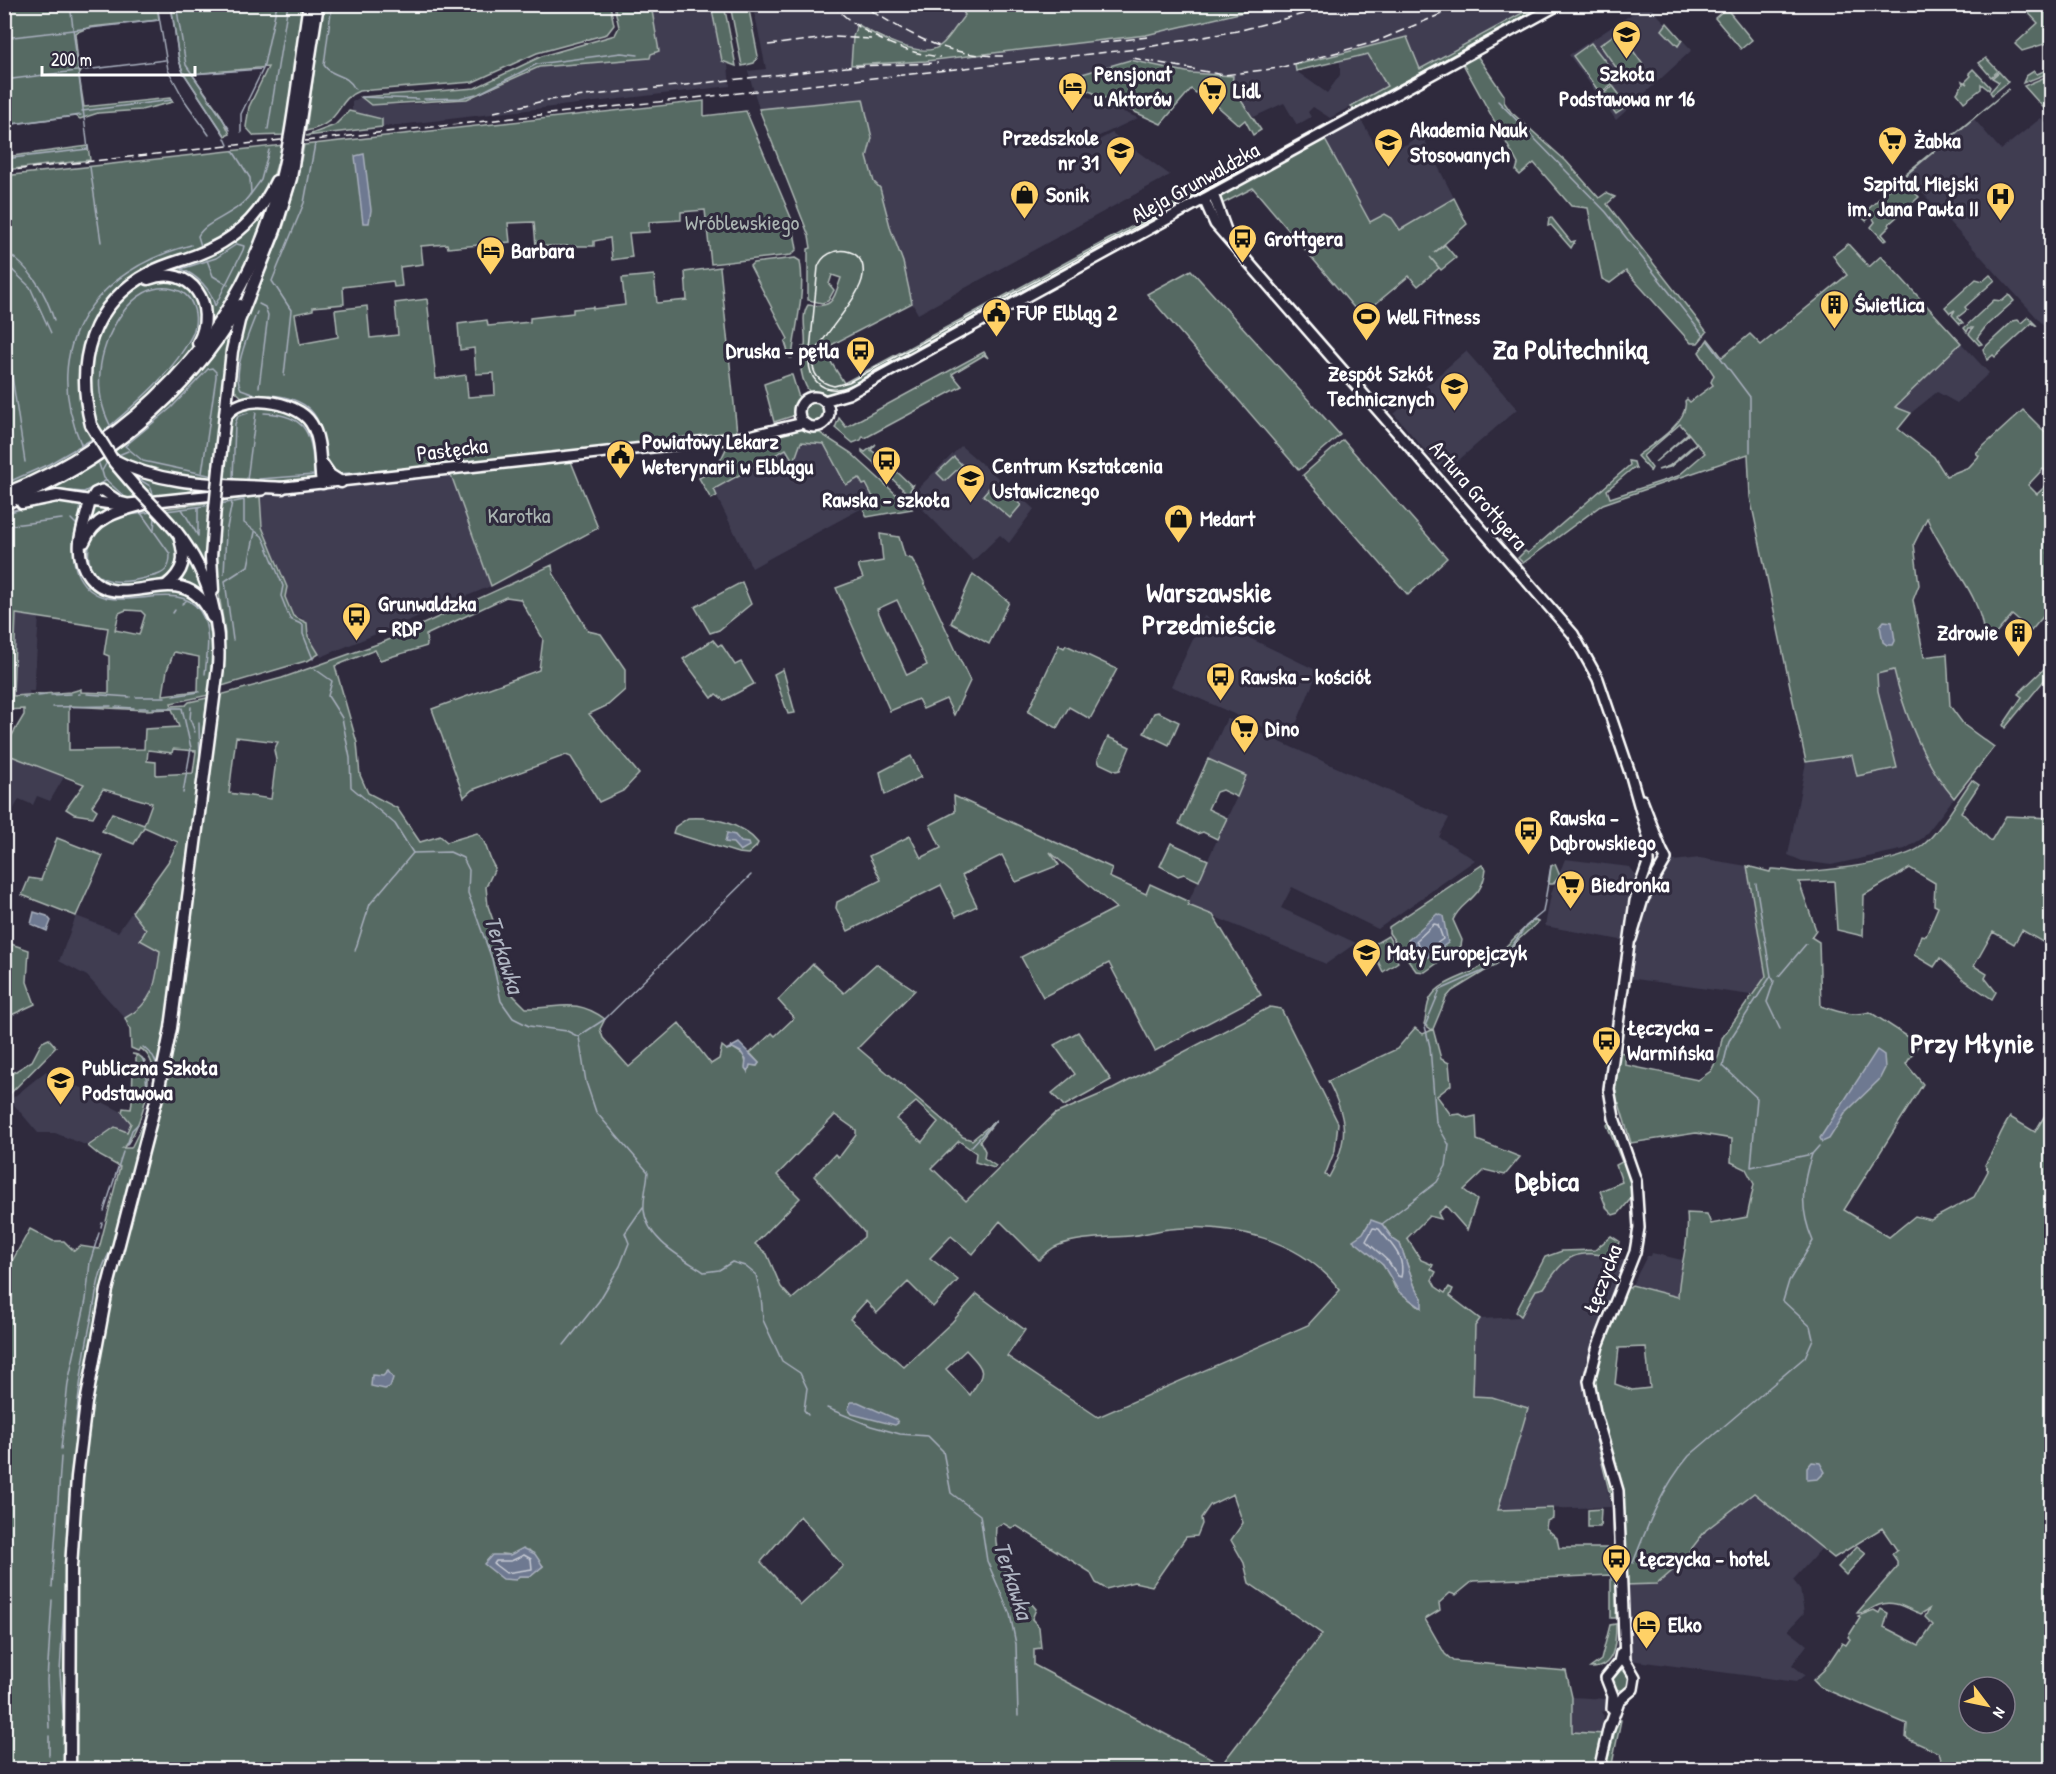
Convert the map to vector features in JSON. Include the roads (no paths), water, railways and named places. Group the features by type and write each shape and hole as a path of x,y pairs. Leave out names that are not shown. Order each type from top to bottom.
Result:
{"highway":[{"path":"4,494 59,469 107,439 147,406 178,374 218,323 246,274 271,215 285,162 309,4"},
{"path":"70,1770 71,1567 77,1477 86,1403 107,1290 157,1097 171,1028 217,679 218,630 211,557 227,377 239,321 282,209 294,162 318,4"},
{"path":"215,611 201,570 178,533 101,445 91,424 84,394 87,353 103,315 130,287 153,270 211,250 241,230 261,209 285,162"},
{"path":"4,504 42,488 99,456 160,406 215,344 263,263"},
{"path":"130,287 155,276 169,275 185,281 201,296 206,309 205,326 199,342 178,374"},
{"path":"227,377 232,392 244,402"},
{"path":"223,424 231,408 244,402 282,404 301,412 314,429 322,483"},
{"path":"112,459 132,470 155,477 282,488"},
{"path":"319,459 327,472 341,482"},
{"path":"4,508 51,496 90,501 80,540 85,571 104,588 126,591 167,585 189,590 200,597 218,630"},
{"path":"81,550 90,530 100,520 148,503"},
{"path":"167,585 178,575 183,565 183,551 178,533"}],"main road":[{"name":"Aleja Grunwaldzka","path":"827,406 1560,4"},
{"name":"Artura Grottgera","path":"1209,196 1230,238 1573,634 1596,673 1631,776 1635,797 1649,837 1650,851"},
{"path":"808,398 817,398 827,406 826,421 819,427 810,427 801,418 801,404 808,398"},
{"name":"Pasłęcka","path":"90,501 95,493 102,490 120,502 148,503 745,437 801,418"},
{"name":"Artura Grottgera","path":"1631,776 1663,850"},
{"path":"1663,850 1666,859 1663,865 1656,866 1648,863 1650,851 1663,850"},
{"name":"Łęczycka","path":"1599,1770 1609,1729 1619,1701 1623,1695 1633,1689 1636,1682 1634,1674 1625,1664 1617,1491 1594,1412 1589,1381 1598,1346 1635,1252 1639,1228 1639,1200 1634,1174 1614,1118 1610,1096 1619,1011 1636,896 1648,863"},
{"name":"Łęczycka","path":"1631,939 1643,899 1663,865"},
{"name":"Łęczycka","path":"1609,1729 1613,1696 1606,1678 1619,1662 1624,1633"}],"water":[{"path":"364,154 371,210 369,223 363,223 355,156"},
{"path":"1884,621 1892,622 1895,641 1893,645 1883,642 1880,626"},
{"path":"727,833 735,835 749,846 740,851 733,843 725,842"},
{"path":"34,912 47,916 51,921 47,931 31,924"},
{"path":"1437,914 1443,916 1448,943 1422,961 1408,940"},
{"path":"739,1043 759,1063 757,1066 750,1065 748,1072 745,1068 746,1060 741,1052 733,1048 726,1050"},
{"path":"1877,1050 1884,1055 1885,1068 1879,1080 1846,1112 1829,1139 1822,1142 1820,1138"},
{"path":"1371,1220 1382,1224 1393,1239 1400,1244 1415,1287 1422,1298 1422,1308 1399,1292 1383,1265 1353,1240 1363,1233"},
{"path":"388,1371 393,1378 390,1387 385,1389 371,1386 372,1375 383,1376"},
{"path":"851,1402 858,1402 896,1419 898,1423 895,1425 852,1414 848,1409"},
{"path":"1812,1462 1820,1463 1825,1472 1818,1479 1807,1480 1807,1468"},
{"path":"523,1548 535,1554 543,1566 531,1576 519,1576 516,1580 503,1579 484,1564 492,1555 510,1555"}],"waterway":[{"path":"4,159 88,149 70,4"},
{"path":"157,4 168,70 185,101 209,135"},
{"name":"Terkawka","path":"171,4 179,60 183,72 224,134"},
{"path":"176,4 186,65 230,130"},
{"path":"241,132 241,114 263,69 277,4"},
{"path":"268,129 288,4"},
{"path":"332,4 324,65 331,72 347,80 355,89"},
{"path":"4,38 159,20"},
{"path":"480,93 537,64 621,53 638,55"},
{"path":"4,80 165,60"},
{"path":"192,74 262,69"},
{"path":"424,99 460,98 476,94"},
{"path":"361,97 418,99"},
{"path":"82,111 172,100"},
{"path":"1498,101 1606,212 1703,335"},
{"path":"4,125 81,115"},
{"name":"Terkawka","path":"225,138 228,145"},
{"path":"284,376 291,310 272,281 304,203 315,144"},
{"path":"250,195 261,180 269,150"},
{"name":"Terkawka","path":"201,246 198,236 202,230 238,207 251,193 250,178 233,151"},
{"path":"90,167 101,242"},
{"path":"237,244 244,246 243,250 215,306 202,283 181,269 216,258 237,244"},
{"path":"81,444 70,408 67,375 72,345 84,317 102,293 127,273 157,257 191,245"},
{"path":"4,250 22,264 35,280 54,320"},
{"name":"Terkawka","path":"207,260 213,276 228,285"},
{"path":"4,262 30,287 51,333"},
{"path":"101,434 162,377 191,337 195,322 194,310 188,297 180,291 158,288 144,293 121,314 113,328 102,358 100,379 101,400 110,425"},
{"name":"Terkawka","path":"259,304 265,307 268,315 259,387"},
{"path":"255,394 241,389 238,372 246,340 257,312"},
{"path":"4,323 25,462"},
{"path":"1708,341 1750,397 1750,452"},
{"path":"202,473 216,377 216,372 212,368 208,369 171,408 125,446 143,461 213,476"},
{"path":"270,395 293,400 310,410 320,427 324,451"},
{"name":"Terkawka","path":"247,480 256,412"},
{"path":"233,479 235,424 238,416 248,413"},
{"path":"259,479 314,475 312,449 305,430 291,418 264,413"},
{"path":"4,484 49,464 94,438"},
{"path":"116,456 128,451"},
{"path":"107,462 102,471 104,478 127,499"},
{"path":"99,464 101,470"},
{"path":"337,474 379,471"},
{"path":"134,476 150,486 154,496"},
{"path":"223,478 240,480"},
{"path":"58,490 84,492 107,480"},
{"name":"Terkawka","path":"234,502 244,500 244,523 262,536 283,586 281,596 290,619 303,625 303,634 313,659"},
{"path":"219,504 232,502 226,533 224,574"},
{"path":"76,503 80,506 81,514"},
{"path":"166,511 212,505"},
{"path":"4,514 27,507"},
{"path":"182,509 198,536 198,507"},
{"path":"121,516 152,512"},
{"path":"90,541 90,565 102,578 112,581 133,580 163,572 169,565 170,554 141,513"},
{"path":"154,530 155,517"},
{"path":"105,524 117,518"},
{"path":"4,526 62,519"},
{"path":"71,519 78,526"},
{"path":"233,640 225,581 248,566 255,532"},
{"path":"75,536 73,552 75,567 79,577 91,591 106,598 174,597 188,601 200,611 207,634 205,674"},
{"path":"182,604 186,601"},
{"name":"Terkawka","path":"315,669 332,681 328,696 342,718 350,758 351,787 395,824 413,853 450,852 463,858 469,870 468,893 492,959 501,1001 513,1018 529,1026 567,1031 579,1037 586,1082 596,1112 648,1172 644,1210 646,1221 658,1239 666,1247 704,1272 719,1270 732,1262 745,1266 756,1275 761,1295 763,1320 782,1361 800,1373 807,1388 804,1410 808,1415"},
{"path":"173,696 199,692"},
{"path":"51,695 71,694"},
{"path":"87,694 130,697"},
{"path":"38,696 46,695"},
{"path":"23,697 28,697"},
{"path":"136,697 165,697"},
{"path":"53,707 111,706"},
{"path":"115,707 134,708"},
{"path":"191,707 190,719 195,732"},
{"path":"139,708 148,708"},
{"path":"153,708 182,708 191,748 183,793"},
{"path":"199,723 200,764"},
{"path":"355,951 370,904 413,853"},
{"path":"1382,1224 1437,1182 1446,1166 1449,1145 1436,1122 1430,1047 1425,1026 1440,990 1483,971 1507,953 1526,926 1543,912 1551,866"},
{"path":"579,1036 605,1019 751,875"},
{"path":"1756,884 1771,976 1729,1041 1723,1066 1757,1098 1751,1167 1812,1154 1819,1146"},
{"path":"1779,976 1806,944"},
{"path":"1771,976 1774,981 1767,1002 1780,1029"},
{"path":"162,1046 167,1018"},
{"path":"143,1047 153,1056 158,1067"},
{"path":"142,1058 145,1065 147,1089"},
{"path":"150,1102 153,1089"},
{"path":"971,1147 996,1120"},
{"path":"74,1463 80,1387 97,1287 101,1271 112,1249 145,1121"},
{"path":"127,1145 132,1130 138,1124"},
{"path":"104,1211 123,1152"},
{"path":"1633,1563 1650,1520 1679,1468 1689,1456 1805,1357 1813,1339 1810,1326 1783,1301 1789,1281 1813,1241 1804,1208 1804,1187 1812,1154"},
{"path":"564,1345 599,1301 620,1266 629,1243 625,1233 643,1207"},
{"path":"101,1227 102,1223"},
{"path":"61,1449 68,1383 86,1300 90,1262 99,1233"},
{"path":"1597,1336 1604,1317"},
{"path":"1589,1358 1593,1349"},
{"path":"1586,1386 1593,1422"},
{"name":"Terkawka","path":"827,1408 871,1426 900,1434 928,1436 943,1451 951,1493 980,1515 987,1561 1010,1614 1016,1644 1018,1716"},
{"path":"1602,1451 1612,1491"},
{"path":"52,1587 61,1457"},
{"path":"67,1553 72,1480"},
{"path":"65,1736 60,1672 66,1570"},
{"path":"49,1728 47,1680 52,1600"},
{"path":"1605,1766 1613,1730"},
{"path":"49,1736 49,1755"},
{"path":"64,1770 65,1755"},
{"path":"1594,1770 1598,1756"},
{"path":"48,1770 49,1762"}],"tram line":[{"path":"1478,42 849,382 834,386 820,380 813,368 813,358 824,338 856,294 861,284 863,265 853,253 837,251 829,254 818,267 809,361 813,377 825,388 842,388 853,384 878,369 1338,119 1407,80 1546,4"}],"railway":[{"path":"832,4 855,24 882,40 910,51 940,57"},
{"path":"859,4 927,41 962,52 1003,56"},
{"path":"305,141 1136,49 1237,31 1342,4"},
{"path":"1133,58 1224,75 1279,68 1375,42 1465,4"},
{"path":"768,45 835,37 872,39"},
{"path":"1099,43 1148,37"},
{"path":"494,112 548,100 855,66 938,63"},
{"path":"4,171 282,140"}],"place":[{"name":"Szkoła Podstawowa nr 16","path":"1627,60"},
{"name":"Pensjonat u Aktorów","path":"1073,112"},
{"name":"Lidl","path":"1212,116"},
{"name":"Żabka","path":"1893,166"},
{"name":"Akademia Nauk Stosowanych","path":"1389,168"},
{"name":"Przedszkole nr 31","path":"1120,176"},
{"name":"Sonik","path":"1025,220"},
{"name":"Szpital Miejski im. Jana Pawła II","path":"2000,222"},
{"name":"Grottgera","path":"1243,264"},
{"name":"Barbara","path":"490,276"},
{"name":"Świetlica","path":"1834,330"},
{"name":"FUP Elbląg 2","path":"996,338"},
{"name":"Well Fitness","path":"1366,342"},
{"name":"Druska - pętla","path":"860,376"},
{"name":"Zespół Szkół Technicznych","path":"1455,412"},
{"name":"Powiatowy Lekarz Weterynarii w Elblągu","path":"621,480"},
{"name":"Rawska - szkoła","path":"886,486"},
{"name":"Centrum Kształcenia Ustawicznego","path":"971,504"},
{"name":"Medart","path":"1179,544"},
{"name":"Grunwaldzka - RDP","path":"357,642"},
{"name":"Zdrowie","path":"2019,658"},
{"name":"Rawska - kościół","path":"1220,702"},
{"name":"Dino","path":"1244,754"},
{"name":"Rawska - Dąbrowskiego","path":"1529,856"},
{"name":"Biedronka","path":"1570,910"},
{"name":"Mały Europejczyk","path":"1366,978"},
{"name":"Łęczycka - Warmińska","path":"1606,1066"},
{"name":"Publiczna Szkoła Podstawowa","path":"61,1106"},
{"name":"Łęczycka - hotel","path":"1617,1584"},
{"name":"Elko","path":"1647,1650"}],"district":[{"name":"Za Politechniką","path":"1570,349"},
{"name":"Warszawskie Przedmieście","path":"1209,608"},
{"name":"Przy Młynie","path":"1972,1043"},
{"name":"Dębica","path":"1547,1181"}],"park label":[{"name":"Wróblewskiego","path":"742,222"},
{"name":"Karotka","path":"519,515"}]}
